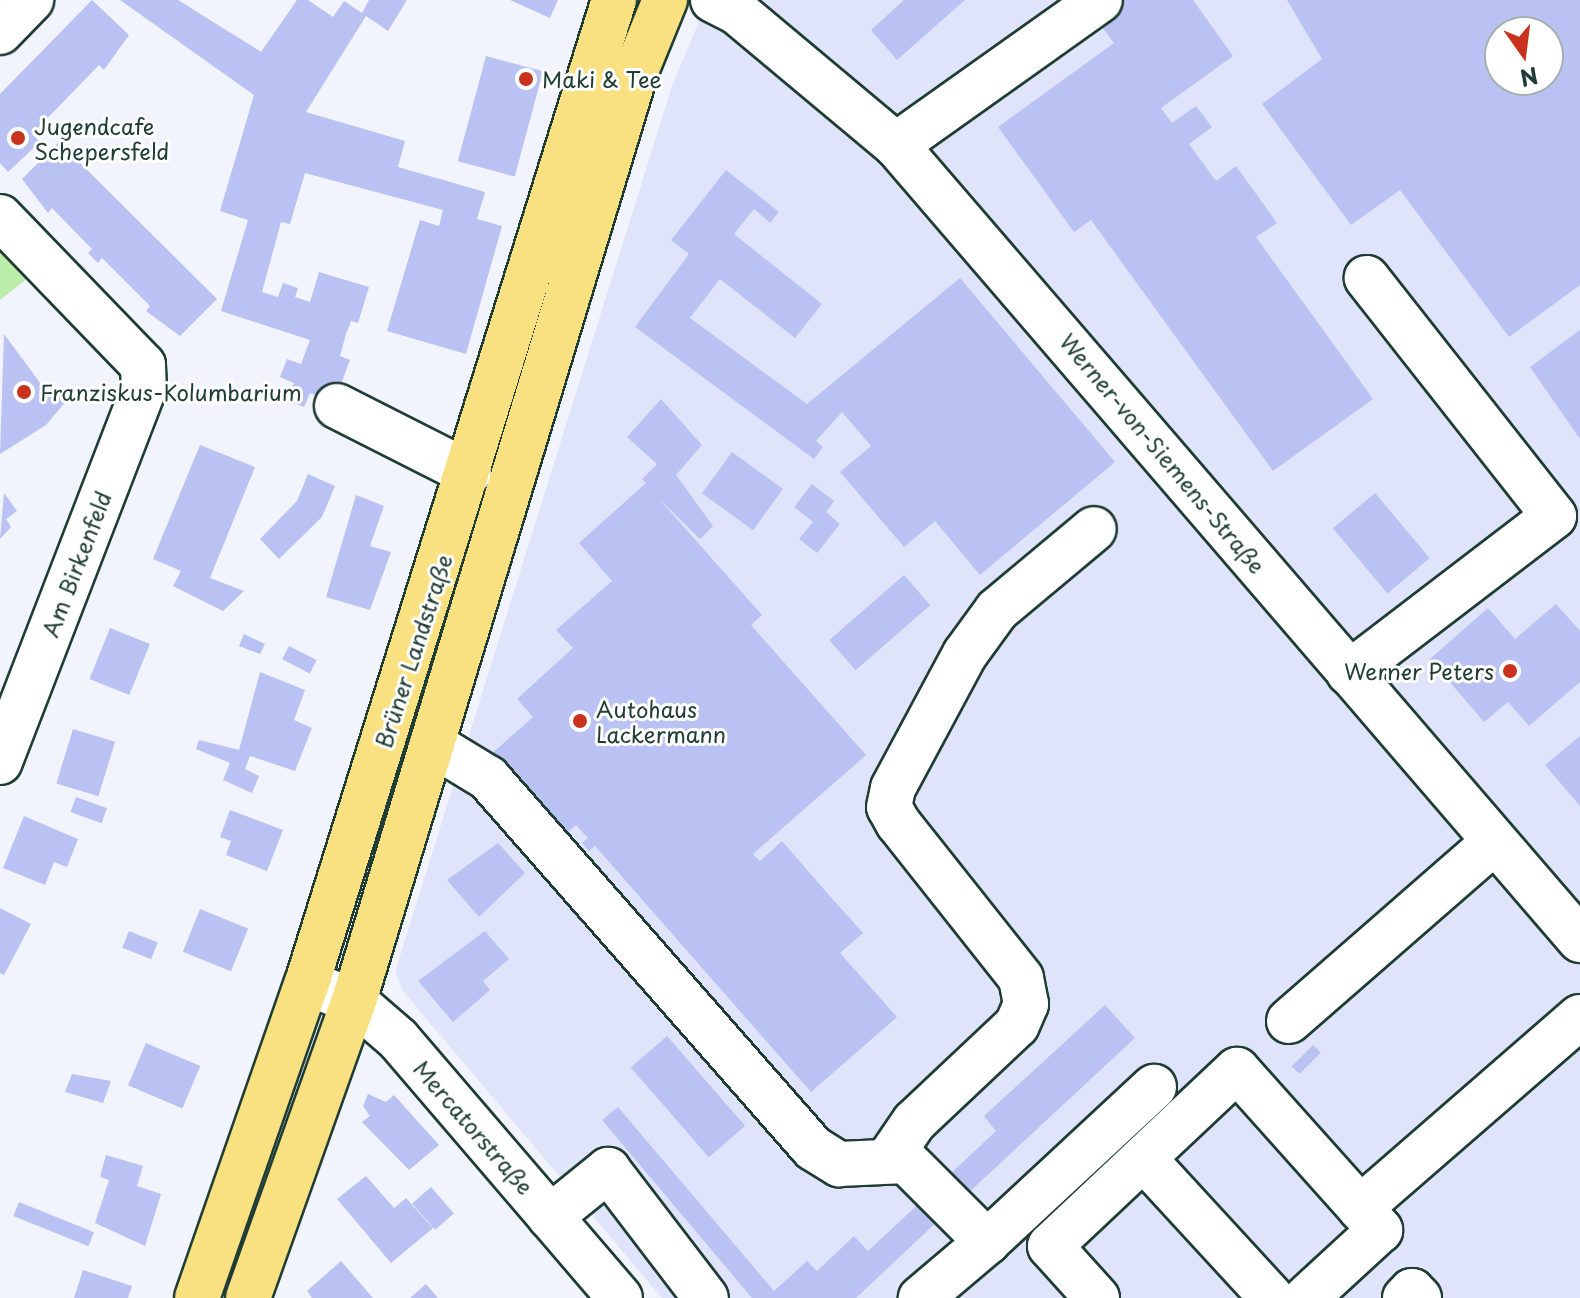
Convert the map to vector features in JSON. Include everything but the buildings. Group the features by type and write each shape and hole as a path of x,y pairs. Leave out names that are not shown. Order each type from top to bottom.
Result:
{"main road":[{"name":"Brüner Landstraße","path":"197,1298 307,983 469,473 614,0"},
{"name":"Brüner Landstraße","path":"248,1298 354,1001 636,71 665,0"}],"street":[{"path":"0,32 31,0"},
{"name":"Werner-von-Siemens-Straße","path":"713,0 737,12 896,145 1493,843 1580,940"},
{"path":"896,145 1100,0"},
{"name":"Am Birkenfeld","path":"0,217 143,365 144,388 0,762"},
{"path":"1349,673 1567,522 1367,278"},
{"path":"337,406 469,473"},
{"path":"888,1160 914,1122 1017,1025 1026,1004 1021,978 898,823 889,807 893,788 965,654 997,610 1094,529"},
{"path":"432,744 488,778 813,1148 839,1164 906,1161 926,1176 987,1242"},
{"path":"1289,1021 1493,843"},
{"name":"Mercatorstraße","path":"307,983 354,1001 398,1039 620,1298"},
{"path":"1360,1208 1580,1017"},
{"path":"1097,1298 1050,1246 1237,1070 1380,1230 1306,1298"},
{"path":"921,1298 987,1242 1154,1087"},
{"path":"1144,1159 1272,1298"},
{"path":"550,1217 608,1170 706,1298"},
{"path":"1405,1298 1412,1291 1419,1298"}],"shaded area":[{"path":"708,0 1580,0 1580,1298 662,1298 403,991 395,972 672,86"}],"green space":[{"path":"0,249 28,278 0,300"}],"place":[{"name":"Maki & Tee","path":"526,79"},
{"name":"Jugendcafe Schepersfeld","path":"18,138"},
{"name":"Franziskus-Kolumbarium","path":"24,392"},
{"name":"Werner Peters","path":"1510,671"},
{"name":"Autohaus Lackermann","path":"580,721"}]}
